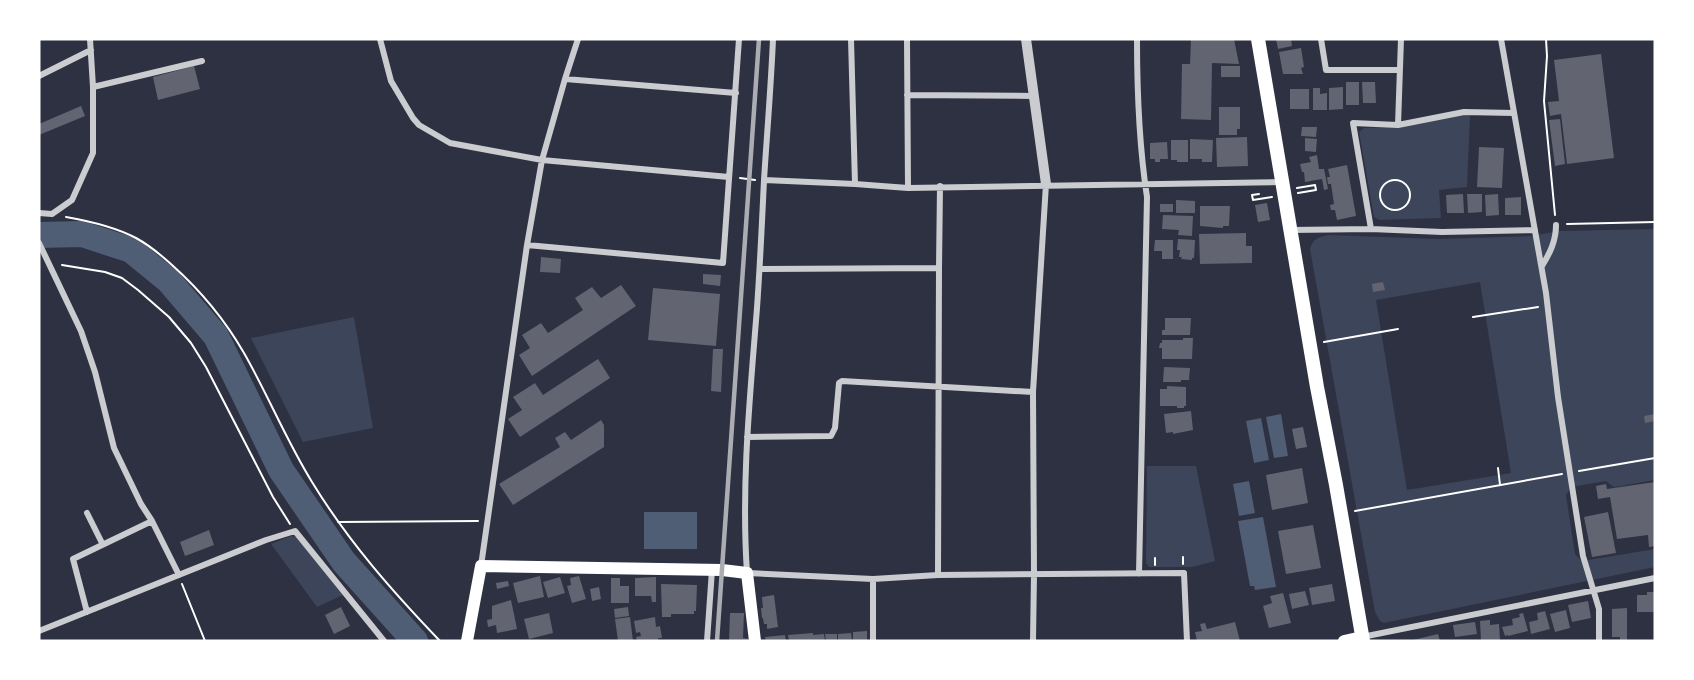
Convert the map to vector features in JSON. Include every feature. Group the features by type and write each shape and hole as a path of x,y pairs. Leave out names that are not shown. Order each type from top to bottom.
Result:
{"highway":[{"path":"1258,39 1362,639"}],"main road":[{"path":"467,641 481,566 712,570 747,573 755,641"},
{"path":"1344,641 1362,639"}],"street":[{"path":"39,213 52,214 72,200 93,153 90,39"},
{"path":"380,39 391,81 413,118 450,143 542,160 729,177"},
{"path":"481,566 527,245 542,160 578,39"},
{"path":"527,245 723,263 739,39"},
{"path":"773,39 760,269 747,437 745,546 747,573 873,579 938,575 1184,573 1187,641"},
{"path":"851,39 855,184"},
{"path":"907,39 908,188"},
{"path":"1026,39 1046,184 1033,392 1033,641"},
{"path":"1137,39 1137,91 1148,197 1139,574"},
{"path":"1321,39 1326,70 1399,70"},
{"path":"1398,124 1401,39"},
{"path":"1501,39 1542,267 1558,397 1583,556 1599,609 1599,641"},
{"path":"39,76 91,50"},
{"path":"93,87 202,61"},
{"path":"565,79 736,93"},
{"path":"907,95 1034,96"},
{"path":"1371,229 1353,123 1398,124 1464,112 1514,113"},
{"path":"764,180 908,188 1282,182"},
{"path":"938,575 940,186"},
{"path":"1542,267 1552,249 1556,225"},
{"path":"1290,230 1371,229 1442,232 1535,230"},
{"path":"39,243 84,341 95,372 114,448 179,575"},
{"path":"760,269 939,268"},
{"path":"747,437 831,436 835,428 839,383 842,381 1033,392"},
{"path":"87,513 102,543"},
{"path":"87,612 73,559 102,543 152,521"},
{"path":"39,631 266,540 295,531 384,641"},
{"path":"707,641 712,570"},
{"path":"1362,639 1655,578"},
{"path":"873,579 873,641"}],"path":[{"path":"1546,39 1544,101 1556,225 1655,222"},
{"path":"729,177 764,180"},
{"path":"1396,179 1405,183 1410,194 1408,202 1394,210 1384,205 1380,191 1386,182 1396,179"},
{"path":"1297,193 1316,190 1315,185 1303,187"},
{"path":"1264,193 1252,195 1252,200 1272,197"},
{"path":"52,214 103,225 135,238 158,252 203,295 243,352 290,443 338,522 373,568 440,641"},
{"path":"50,265 90,268 122,278 169,317 191,343 206,367 273,497 295,531"},
{"path":"1473,317 1548,306"},
{"path":"1323,342 1398,329"},
{"path":"1355,512 1655,458"},
{"path":"1498,468 1500,485"},
{"path":"338,522 487,520"},
{"path":"179,575 205,641"}],"shaded area":[{"path":"1460,115 1470,116 1467,187 1439,190 1441,218 1379,220 1374,217 1359,132 1364,128 1399,127"},
{"path":"1655,229 1655,480 1615,487 1606,481 1571,487 1566,495 1575,554 1582,561 1655,549 1655,567 1384,623 1380,621 1375,612 1311,245 1322,236 1329,235 1439,239 1530,236 1561,231","holes":["1480,282 1511,473 1407,490 1376,300"]},
{"path":"354,317 373,428 303,442 251,338"},
{"path":"1281,414 1288,456 1274,458 1266,417"},
{"path":"1261,418 1269,460 1254,463 1246,421"},
{"path":"1147,466 1196,466 1215,561 1192,567 1149,567 1146,563"},
{"path":"1249,481 1255,513 1239,516 1233,484"},
{"path":"644,512 697,512 697,549 644,549"},
{"path":"1263,517 1276,587 1255,590 1254,586 1250,586 1238,521"},
{"path":"291,536 296,537 343,595 317,607 271,544"}],"building":[{"path":"1191,39 1234,39 1239,64 1212,63 1211,120 1181,119 1182,64 1190,64"},
{"path":"1276,39 1291,39 1292,46 1278,49"},
{"path":"1301,48 1303,74 1283,74 1279,52"},
{"path":"1601,54 1614,158 1567,164 1561,114 1550,116 1548,102 1559,101 1554,60"},
{"path":"194,66 200,89 158,100 153,77"},
{"path":"1221,66 1240,66 1240,77 1221,77"},
{"path":"1346,82 1359,82 1359,105 1346,105"},
{"path":"1362,82 1375,82 1376,103 1363,103"},
{"path":"1343,87 1343,109 1329,110 1329,88"},
{"path":"1313,88 1320,88 1320,94 1327,93 1327,110 1313,110"},
{"path":"1290,89 1309,89 1309,109 1290,109"},
{"path":"81,106 85,116 39,135 39,124"},
{"path":"1219,107 1240,107 1240,129 1237,129 1237,135 1219,135"},
{"path":"1560,119 1565,164 1555,166 1549,120"},
{"path":"1302,127 1317,127 1316,137 1301,136"},
{"path":"1247,137 1248,166 1217,167 1216,138"},
{"path":"1305,138 1317,139 1316,152 1305,151"},
{"path":"1190,139 1213,140 1212,162 1190,159"},
{"path":"1171,140 1188,140 1188,162 1171,160"},
{"path":"1167,142 1168,159 1155,162 1155,159 1150,159 1150,143"},
{"path":"1479,147 1504,148 1502,188 1477,187"},
{"path":"1317,155 1319,169 1324,169 1328,189 1324,190 1322,179 1305,182 1300,164 1311,162 1309,157"},
{"path":"1347,165 1356,216 1337,220 1335,210 1331,210 1330,205 1334,204 1331,184 1328,184 1327,177 1330,177 1328,169"},
{"path":"1463,194 1464,213 1447,213 1446,195"},
{"path":"1467,194 1482,194 1482,212 1468,213"},
{"path":"1498,194 1499,215 1486,216 1485,195"},
{"path":"1521,197 1521,215 1505,215 1505,198"},
{"path":"1176,200 1195,201 1195,213 1176,213"},
{"path":"1267,203 1270,220 1258,222 1255,205"},
{"path":"1160,204 1173,204 1173,212 1160,212"},
{"path":"1200,206 1230,206 1229,226 1223,226 1223,228 1200,226"},
{"path":"1163,215 1193,216 1192,236 1178,235 1179,230 1162,229"},
{"path":"1246,233 1246,246 1252,246 1252,263 1200,264 1199,234"},
{"path":"1178,239 1195,240 1192,260 1179,257"},
{"path":"1155,240 1173,240 1173,259 1162,259 1162,251 1154,251"},
{"path":"541,257 561,259 560,273 540,272"},
{"path":"703,274 721,275 720,286 703,284"},
{"path":"1383,282 1385,290 1373,292 1372,284"},
{"path":"621,285 636,306 532,376 519,355 530,348 522,335 541,323 548,333 583,310 575,298 592,287 601,298"},
{"path":"653,288 720,294 716,346 648,340"},
{"path":"1165,318 1191,318 1190,335 1162,335 1162,330 1165,330"},
{"path":"1183,338 1193,338 1192,359 1162,359 1162,348 1159,348 1162,340 1183,340"},
{"path":"713,349 723,349 721,392 711,391"},
{"path":"598,359 610,378 520,437 508,419 522,410 513,397 535,383 543,395"},
{"path":"1164,367 1190,368 1189,380 1163,382"},
{"path":"1167,386 1186,387 1186,406 1184,408 1160,406 1160,389 1167,389"},
{"path":"1191,411 1193,430 1166,433 1164,414"},
{"path":"1655,414 1655,421 1645,423 1644,416"},
{"path":"601,420 604,425 604,447 513,505 499,484 560,447 555,438 565,432 571,440"},
{"path":"1303,427 1307,447 1296,449 1292,429"},
{"path":"1302,468 1308,503 1272,510 1266,475"},
{"path":"1655,482 1655,546 1649,547 1648,535 1617,539 1610,497 1598,499 1596,486 1606,484 1607,489"},
{"path":"1608,512 1616,553 1592,557 1584,517"},
{"path":"1313,525 1321,568 1286,574 1278,531"},
{"path":"209,530 214,545 185,556 180,542"},
{"path":"540,576 544,597 518,603 513,583"},
{"path":"579,576 586,599 572,603 567,586 571,585 570,578"},
{"path":"560,577 565,593 548,598 543,582"},
{"path":"656,577 656,602 652,602 651,596 635,596 635,578"},
{"path":"611,578 620,578 620,586 629,586 629,603 611,603"},
{"path":"508,581 509,586 497,589 496,583"},
{"path":"661,584 697,585 694,614 671,614 671,617 662,617"},
{"path":"1332,584 1335,601 1312,605 1309,588"},
{"path":"599,587 601,599 592,601 590,589"},
{"path":"1305,591 1309,605 1292,609 1289,594"},
{"path":"1647,592 1655,592 1655,612 1637,612 1637,595 1647,595"},
{"path":"1283,593 1291,623 1269,628 1263,606 1272,603 1270,596"},
{"path":"774,595 778,627 767,629 767,624 764,624 762,618 762,597"},
{"path":"511,600 517,629 497,633 496,625 488,627 487,620 492,619 492,606"},
{"path":"1588,601 1591,618 1572,622 1568,605"},
{"path":"341,607 350,626 334,634 325,615"},
{"path":"628,607 629,616 615,618 614,609"},
{"path":"1627,608 1627,641 1620,641 1620,637 1612,637 1612,609"},
{"path":"1566,610 1570,628 1555,632 1550,614"},
{"path":"1545,611 1550,629 1531,634 1529,622 1538,620 1537,613"},
{"path":"549,613 553,633 529,639 524,619"},
{"path":"730,613 744,613 743,638 749,641 729,641"},
{"path":"1523,613 1528,631 1505,636 1502,627 1513,625 1512,619 1520,617 1519,614"},
{"path":"630,617 633,641 618,641 615,619"},
{"path":"655,617 656,627 660,626 662,638 658,638 659,641 637,641 636,637 641,636 640,632 636,633 634,621"},
{"path":"1490,620 1490,625 1499,624 1500,640 1481,641 1480,621"},
{"path":"1235,622 1240,641 1197,641 1195,632 1202,631 1200,624 1205,623 1207,629"},
{"path":"1475,622 1477,634 1455,637 1453,625"},
{"path":"867,631 867,641 853,641 853,632"},
{"path":"813,633 813,635 824,634 825,641 789,641 788,635"},
{"path":"851,633 852,641 838,641 838,634"},
{"path":"825,634 837,634 837,641 826,641"},
{"path":"1438,634 1440,641 1413,641 1413,640"},
{"path":"785,635 786,641 766,641 765,637"}],"waterway":[{"path":"39,235 82,234 131,250 169,281 216,336 281,470 344,562 415,641"}],"railway":[{"path":"717,641 759,39"}]}
